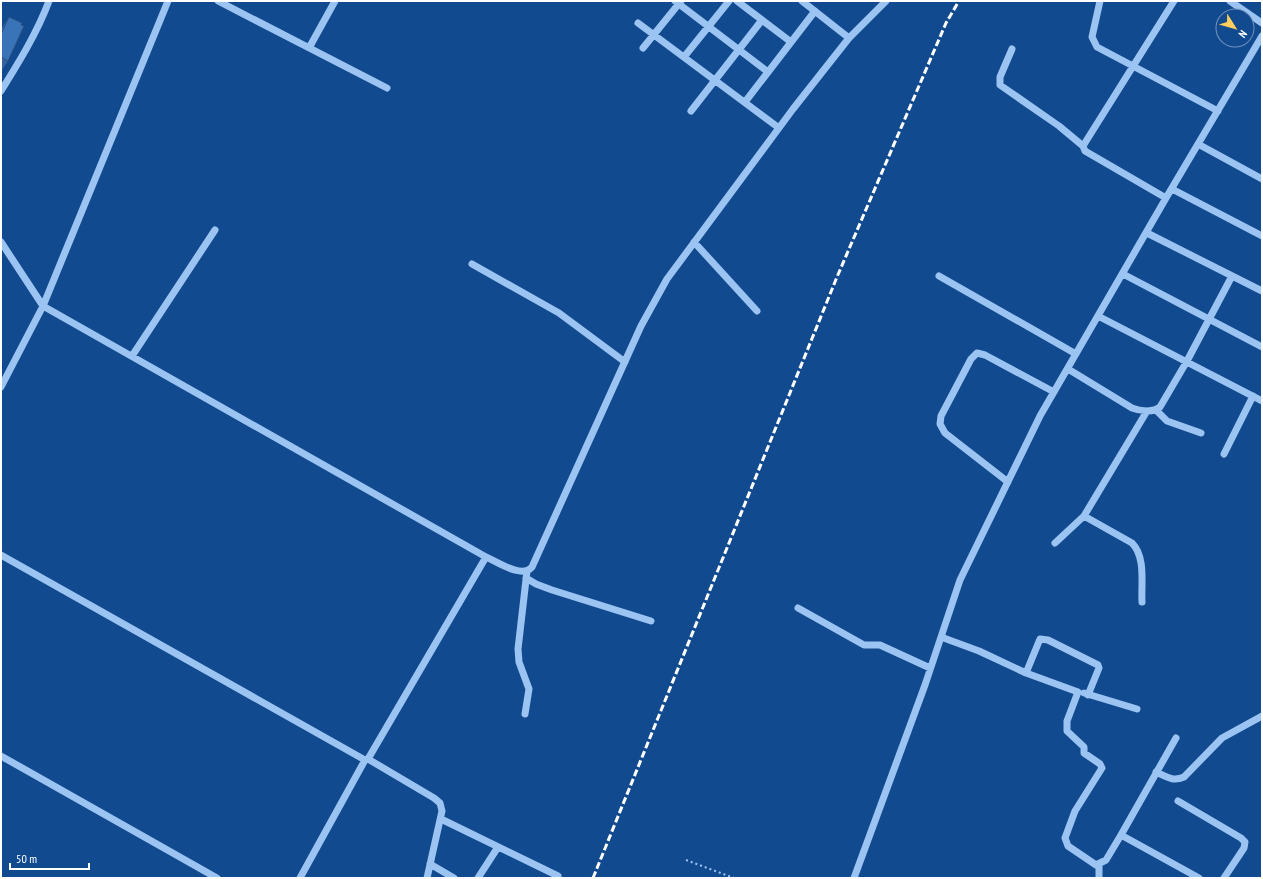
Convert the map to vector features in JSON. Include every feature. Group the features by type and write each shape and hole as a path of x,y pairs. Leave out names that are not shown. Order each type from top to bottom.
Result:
{"street":[{"path":"1,91 26,50 41,20 48,1"},
{"path":"1,387 43,306 168,1"},
{"path":"218,1 387,88"},
{"path":"308,48 335,1"},
{"path":"684,57 729,1"},
{"path":"737,1 791,42"},
{"path":"802,1 849,38"},
{"path":"525,714 529,689 519,662 518,649 526,575 532,567 625,362 657,296 694,242 779,128 849,38 886,1"},
{"path":"1100,1 1092,37 1097,47 1218,110"},
{"path":"1083,146 1174,1"},
{"path":"1230,1 1262,23"},
{"path":"643,48 678,2 708,27 768,72"},
{"path":"745,102 815,11"},
{"path":"691,111 762,20"},
{"path":"638,24 779,128"},
{"path":"854,878 930,668 960,580 1040,416 1262,36"},
{"path":"1012,49 1000,77 1000,85 1059,126 1083,146 1085,151 1166,198"},
{"path":"1198,144 1262,178"},
{"path":"1172,189 1262,236"},
{"path":"132,356 215,230"},
{"path":"1146,233 1262,291"},
{"path":"1,242 43,306 486,557 519,571 536,584 651,621"},
{"path":"694,242 757,311"},
{"path":"472,264 559,313 625,362"},
{"path":"1123,274 1208,320 1262,347"},
{"path":"939,276 1076,354"},
{"path":"1068,369 1132,408 1147,411 1156,410 1160,407 1187,361 1232,276"},
{"path":"1098,316 1262,401"},
{"path":"1008,482 945,433 940,424 942,411 971,359 977,354 986,355 1054,392"},
{"path":"1224,454 1253,396"},
{"path":"1156,410 1167,421 1201,433"},
{"path":"1055,543 1084,516 1147,411"},
{"path":"1084,516 1132,543 1137,548 1141,561 1142,602"},
{"path":"1,555 434,798 440,803 442,811 427,878"},
{"path":"300,878 366,759 486,557"},
{"path":"798,608 864,645 880,645 930,668"},
{"path":"941,637 987,654 1026,673 1078,692 1137,709"},
{"path":"1026,673 1040,639 1048,640 1098,665 1099,668 1088,694"},
{"path":"1078,692 1067,721 1067,731 1084,747 1084,753 1100,764 1102,768 1075,811 1065,838 1068,846 1096,865 1110,855 1176,738"},
{"path":"1156,772 1170,779 1184,777 1222,738 1262,716"},
{"path":"1,756 217,878"},
{"path":"1178,801 1241,838 1245,842 1244,848 1224,878"},
{"path":"441,819 558,876"},
{"path":"1121,835 1199,878"},
{"path":"478,878 498,847"},
{"path":"430,864 454,878"},
{"path":"1099,864 1099,878"}],"path":[{"path":"686,860 734,878"}],"building":[{"path":"9,17 22,23 21,25 24,26 8,61 1,57 1,34"}],"railway":[{"path":"593,878 837,277 946,23 959,1"}]}
